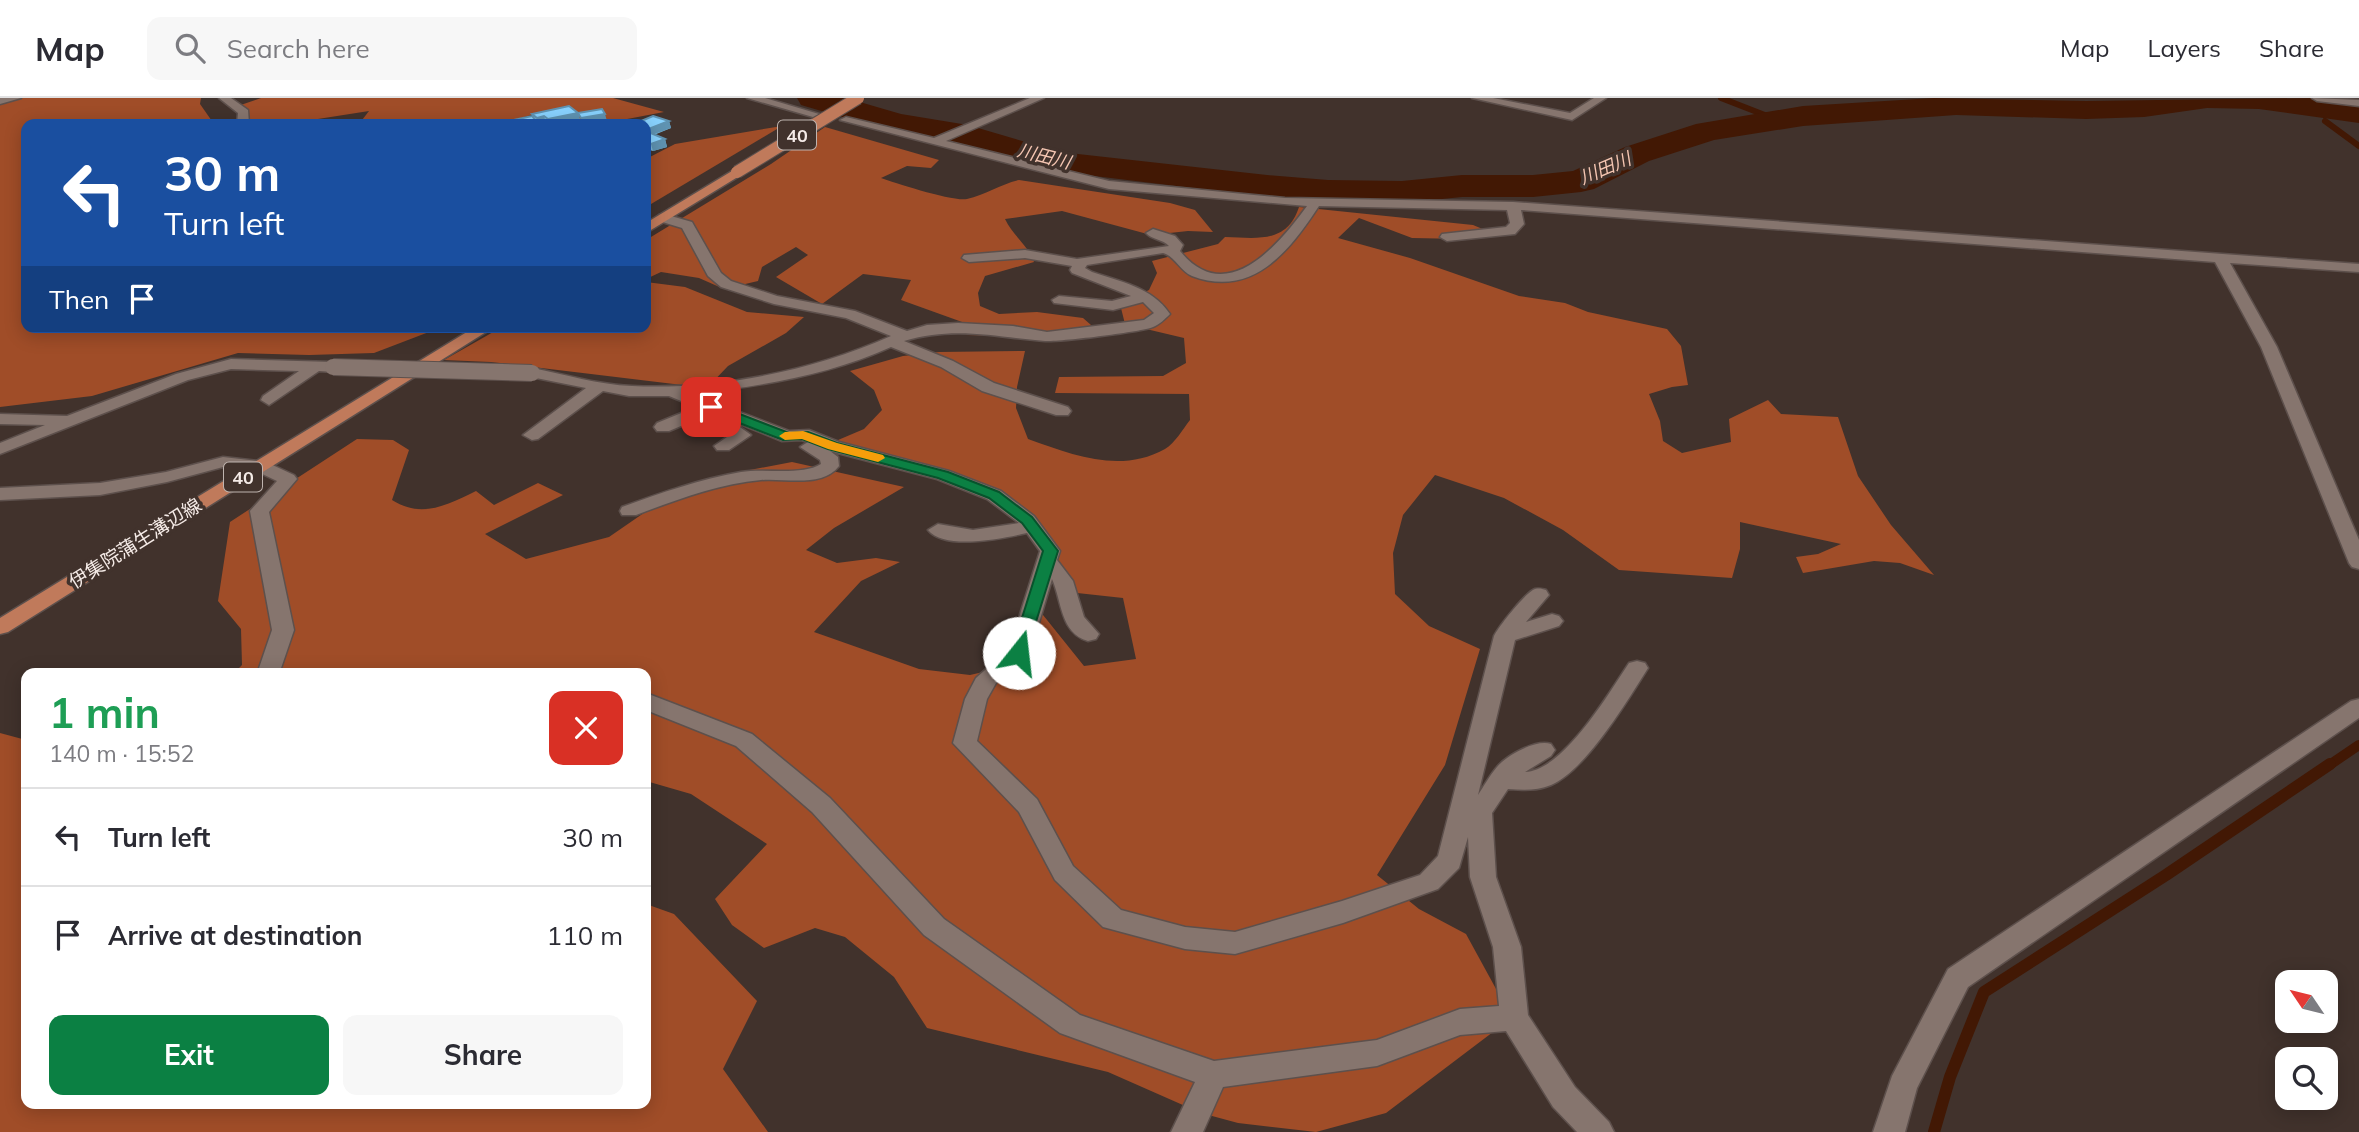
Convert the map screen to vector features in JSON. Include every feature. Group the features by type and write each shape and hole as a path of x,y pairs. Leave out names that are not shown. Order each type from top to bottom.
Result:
{"main road":[{"name":"40","path":"651,226 858,98"},
{"name":"伊集院蒲生溝辺線","path":"0,627 476,333"}],"street":[{"path":"0,101 16,98"},
{"path":"224,98 244,112 243,119"},
{"path":"752,98 813,114"},
{"path":"935,142 1039,98"},
{"path":"1477,98 1572,117 1601,98"},
{"path":"2317,98 2359,103"},
{"path":"846,120 1110,185 1285,202 1513,206 2359,268"},
{"path":"968,258 1019,252 1081,264 1163,249 1173,251 1181,262 1193,271 1212,276 1240,275 1270,260 1317,202"},
{"path":"1447,237 1510,231 1517,224 1513,206"},
{"path":"664,218 687,225 715,276 726,284 774,300 850,314 988,387 1062,411"},
{"path":"1153,233 1170,239 1176,245 1173,251"},
{"path":"2220,257 2269,347 2359,563"},
{"path":"0,449 182,377 231,364 532,373 629,391 671,391 755,382 859,356 927,330 958,328 1013,331 1047,337 1148,324 1162,314 1159,305 1146,296 1093,279 1077,270 1081,264"},
{"path":"1059,300 1112,306 1146,296"},
{"path":"269,400 324,366"},
{"path":"532,435 599,386"},
{"path":"671,391 707,409 943,475 994,495 1031,526 1051,551 1019,653 987,678 976,699 965,743 1028,806 1064,873 1113,919 1185,938 1235,943 1343,912 1429,882 1450,861 1472,808 1505,636 1511,621 1534,605 1539,595"},
{"path":"663,427 707,409"},
{"path":"707,409 742,435 723,446"},
{"path":"0,419 74,420"},
{"path":"796,436 840,433"},
{"path":"629,511 727,480 823,472 830,466 829,457 796,436"},
{"path":"0,494 100,489 167,477 223,462 260,466 288,479 259,511 283,630 270,668"},
{"path":"938,530 955,536 985,536 1031,526"},
{"path":"1047,560 1064,582 1071,615 1076,625 1088,634"},
{"path":"1505,636 1552,621"},
{"path":"1501,780 1543,779 1564,763 1611,708 1637,668"},
{"path":"651,703 744,740 821,805 934,927 1070,1024 1214,1075 1377,1053 1460,1022 1514,1018"},
{"path":"1889,1132 1903,1086 1958,978 2359,707"},
{"path":"1472,808 1507,771 1542,750"},
{"path":"1472,808 1483,877 1507,947 1514,1018 1564,1097 1598,1132"},
{"path":"1188,1132 1214,1075"}],"shaded area":[{"path":"0,98 201,98 200,104 210,119 21,119 21,333 426,333 374,353 238,353 92,396 0,407"},
{"path":"261,98 613,98 664,112 627,119 564,119 542,112 517,119 363,119 369,111 318,119 239,119 235,107"},
{"path":"782,126 651,204 651,156 675,144"},
{"path":"825,127 939,160 931,168 907,166 881,178 924,192 967,199 1019,180 1170,203 1195,210 1213,232 1188,231 1151,235 1062,211 1005,219 1034,262 985,276 978,293 980,306 999,314 1037,312 1083,318 1099,332 1016,336 966,335 976,327 901,300 911,280 863,274 822,304 776,277 808,255 796,247 762,267 758,281 724,289 699,278 661,272 651,277 651,237 771,164"},
{"path":"1299,207 1473,225 1497,235 1463,239 1412,238 1359,218 1338,238 1410,258 1519,296 1565,303 1588,312 1667,329 1681,346 1688,385 1649,394 1660,421 1663,441 1682,453 1731,442 1729,419 1768,400 1781,414 1838,417 1858,476 1891,525 1934,575 1900,563 1874,561 1803,573 1796,557 1818,554 1841,544 1740,522 1740,549 1732,578 1619,570 1563,530 1504,498 1435,475 1403,515 1393,553 1395,594 1429,626 1480,649 1445,765 1377,875 1419,909 1466,934 1501,998 1493,1032 1386,1113 1316,1132 1238,1123 1201,1113 1108,1072 927,1028 894,977 845,937 815,928 764,948 732,925 715,899 767,844 691,794 651,782 651,668 239,668 242,665 241,629 218,601 230,522 357,439 393,440 409,450 392,500 414,509 445,505 476,491 494,505 538,483 563,495 485,534 526,559 609,537 667,497 734,473 792,462 904,487 834,528 806,550 837,563 876,558 900,562 861,581 814,632 919,669 970,675 1005,667 1039,610 1084,666 1136,659 1123,598 1059,591 1058,568 1024,526 955,475 831,443 864,429 882,410 874,390 850,371 903,356 939,352 1025,351 1017,387 1016,408 1028,439 1096,459 1114,461 1148,456 1169,446 1190,420 1189,394 1055,393 1059,377 1163,376 1186,363 1184,338 1125,324 1120,304 1149,290 1157,273 1152,261 1218,244 1225,237 1270,236 1279,233 1294,219"},
{"path":"651,283 685,287 747,312 804,317 786,333 728,366 707,388 491,362 444,360 491,333 651,333"},
{"path":"0,733 21,739 21,1109 651,1109 651,906 674,914 757,1001 723,1069 768,1132 0,1132"}],"building":[{"path":"569,106 578,113 548,119 544,116 537,118 532,114"},
{"path":"602,109 605,114 581,118 578,113"},
{"path":"653,116 669,121 651,128 651,119 646,119"},
{"path":"651,133 665,139 651,144"}],"waterway":[{"name":"川田川","path":"812,98 897,123 968,135 1022,152 1078,164 1267,186 1328,191 1402,192 1462,186 1533,186 1581,181 1637,154 1708,131 1803,116 1956,106 2086,110 2144,108 2207,99 2259,100 2359,113"},
{"path":"1721,98 1775,119"},
{"path":"2325,121 2359,146"},
{"path":"2328,766 2359,745"},
{"path":"1934,1132 1950,1077 1984,992 2166,875 2330,764"}],"slow traffic":[{"path":"785,436 803,435 878,458"}],"route":[{"path":"711,407 788,437 803,435 832,446 943,475 994,495 1027,520 1051,551 1019,653"}]}
